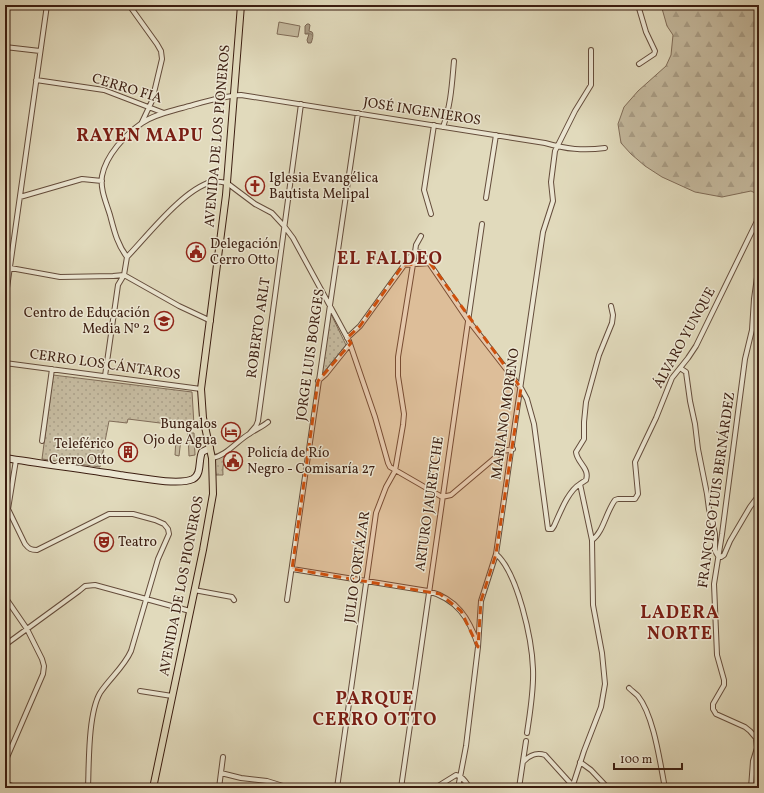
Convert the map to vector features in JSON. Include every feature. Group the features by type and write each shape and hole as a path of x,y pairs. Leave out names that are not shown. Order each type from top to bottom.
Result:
{"main road":[{"name":"AVENIDA DE LOS PIONEROS","path":"153,788 209,524 213,494 212,458 201,405 227,183 241,5"},
{"path":"5,458 178,481 193,479 199,470 199,458 202,452 210,448"}],"street":[{"path":"5,302 7,267 20,197 47,5"},
{"path":"127,257 121,250 118,242 103,191 103,174 108,161 116,148 142,122 150,108 162,59 161,51 157,44 129,5"},
{"path":"185,5 200,5"},
{"path":"638,5 646,32 655,51 652,56 639,64"},
{"path":"5,46 40,51"},
{"name":"MARIANO MORENO","path":"458,788 466,746 482,601 496,554 513,449 543,232 553,201 551,182 555,151 575,111 591,85 591,50"},
{"path":"443,127 448,115 452,94 454,61"},
{"name":"CERRO FIA","path":"36,80 104,90 164,113 210,100 234,96"},
{"name":"JOSÉ INGENIEROS","path":"234,96 241,95 301,104 557,146 586,150 605,148"},
{"name":"ROBERTO ARLT","path":"250,433 258,421 301,104"},
{"path":"142,122 164,113"},
{"name":"JORGE LUIS BORGES","path":"287,600 358,113"},
{"path":"430,214 424,190 434,125"},
{"path":"486,198 496,135"},
{"path":"20,197 82,179 102,181"},
{"path":"104,376 118,285 124,275 127,257 170,211 192,192 216,181 227,183 255,204 272,213 293,238 330,304 350,344 375,417 388,463 395,471 442,497 451,495 504,451 513,449"},
{"name":"ÁLVARO YUNQUE","path":"592,540 600,531 615,500 635,499 638,494 636,462 672,378 696,346 759,217"},
{"name":"ARTURO JAURETCHE","path":"401,788 428,591 482,224"},
{"name":"JULIO CORTÁZAR","path":"337,788 376,513 395,471 404,414 398,376 398,357 416,245 421,236"},
{"path":"347,338 360,326 415,252 423,254 468,320 521,388 527,399 534,424 548,529 552,529 576,488 586,480 587,473 576,456 576,452 584,439 586,402 599,355 612,323 612,306"},
{"path":"404,265 430,263"},
{"name":"FRANCISCO LUIS BERNÁRDEZ","path":"751,788 753,761 757,748 756,738 745,727 716,714 713,709 714,702 724,686 724,680 716,655 713,597 745,359 752,330 754,298 759,263"},
{"path":"7,267 60,277 124,275 178,306 211,321"},
{"path":"318,381 326,374 350,344"},
{"name":"CERRO LOS CÁNTAROS","path":"5,363 202,389"},
{"path":"680,368 686,372 688,379 698,449 715,534 715,552 718,556 721,557 724,555 730,541 750,507 759,495"},
{"path":"42,441 52,369"},
{"path":"212,458 219,456 250,433 268,422"},
{"path":"16,460 7,510 25,544 32,550 37,550 109,514 133,514 155,520 164,524 168,529 169,534 158,559 134,643 128,658 113,675 96,701 91,725 88,787 99,788"},
{"path":"572,787 601,707 605,684 602,652 593,606 592,540 580,484"},
{"path":"496,554 504,563 519,595 529,643 533,678 527,733"},
{"path":"292,569 440,594 461,611 470,625 478,647"},
{"path":"5,645 79,591 90,585 95,585 190,611"},
{"path":"194,590 232,597 234,600"},
{"path":"5,597 27,629 42,659 44,670 5,762"},
{"path":"629,688 638,696 651,726 665,788"},
{"path":"140,691 172,696"},
{"path":"519,788 526,741"},
{"path":"524,761 532,755 544,755 572,787"},
{"path":"219,788 223,757"},
{"path":"580,762 591,770 608,788"},
{"path":"221,773 242,778 267,781 276,786 298,788"},
{"path":"435,788 452,777 460,776 470,788"},
{"path":"5,783 17,788"}],"highlighted area":[{"path":"430,263 521,388 496,554 481,601 478,647 461,611 440,594 292,569 318,381 351,343 347,338 360,326 403,265"}],"green space":[{"path":"661,5 759,5 759,195 751,191 722,197 695,192 662,177 645,166 621,143 618,124 624,107 638,91 666,66 671,55 673,35 667,26"},
{"path":"279,22 300,26 298,37 277,34"},
{"path":"330,312 346,345 323,373 321,373"},
{"path":"53,375 192,392 194,425 176,425 128,419 127,423 109,421 100,467 42,459"},
{"path":"188,433 194,433 195,455 189,456"},
{"path":"176,439 181,439 179,456 175,455"},
{"path":"229,450 232,451 224,464 223,475 216,475 214,459 219,458"}],"water":[{"path":"307,24 310,25 309,31 313,33 311,43 308,43 307,40 309,34 305,34 305,26"}],"place":[{"name":"Iglesia Evangélica Bautista Melipal","path":"255,186"},
{"name":"Delegación Cerro Otto","path":"196,252"},
{"name":"Centro de Educación Media Nº 2","path":"164,321"},
{"name":"Bungalos Ojo de Agua","path":"231,432"},
{"name":"Teleférico Cerro Otto","path":"128,452"},
{"name":"Policía de Río Negro - Comisaría 27","path":"233,461"},
{"name":"Teatro","path":"104,542"}],"district":[{"name":"RAYEN MAPU","path":"140,136"},
{"name":"EL FALDEO","path":"390,259"},
{"name":"LADERA NORTE","path":"680,623"},
{"name":"PARQUE CERRO OTTO","path":"375,709"}]}
